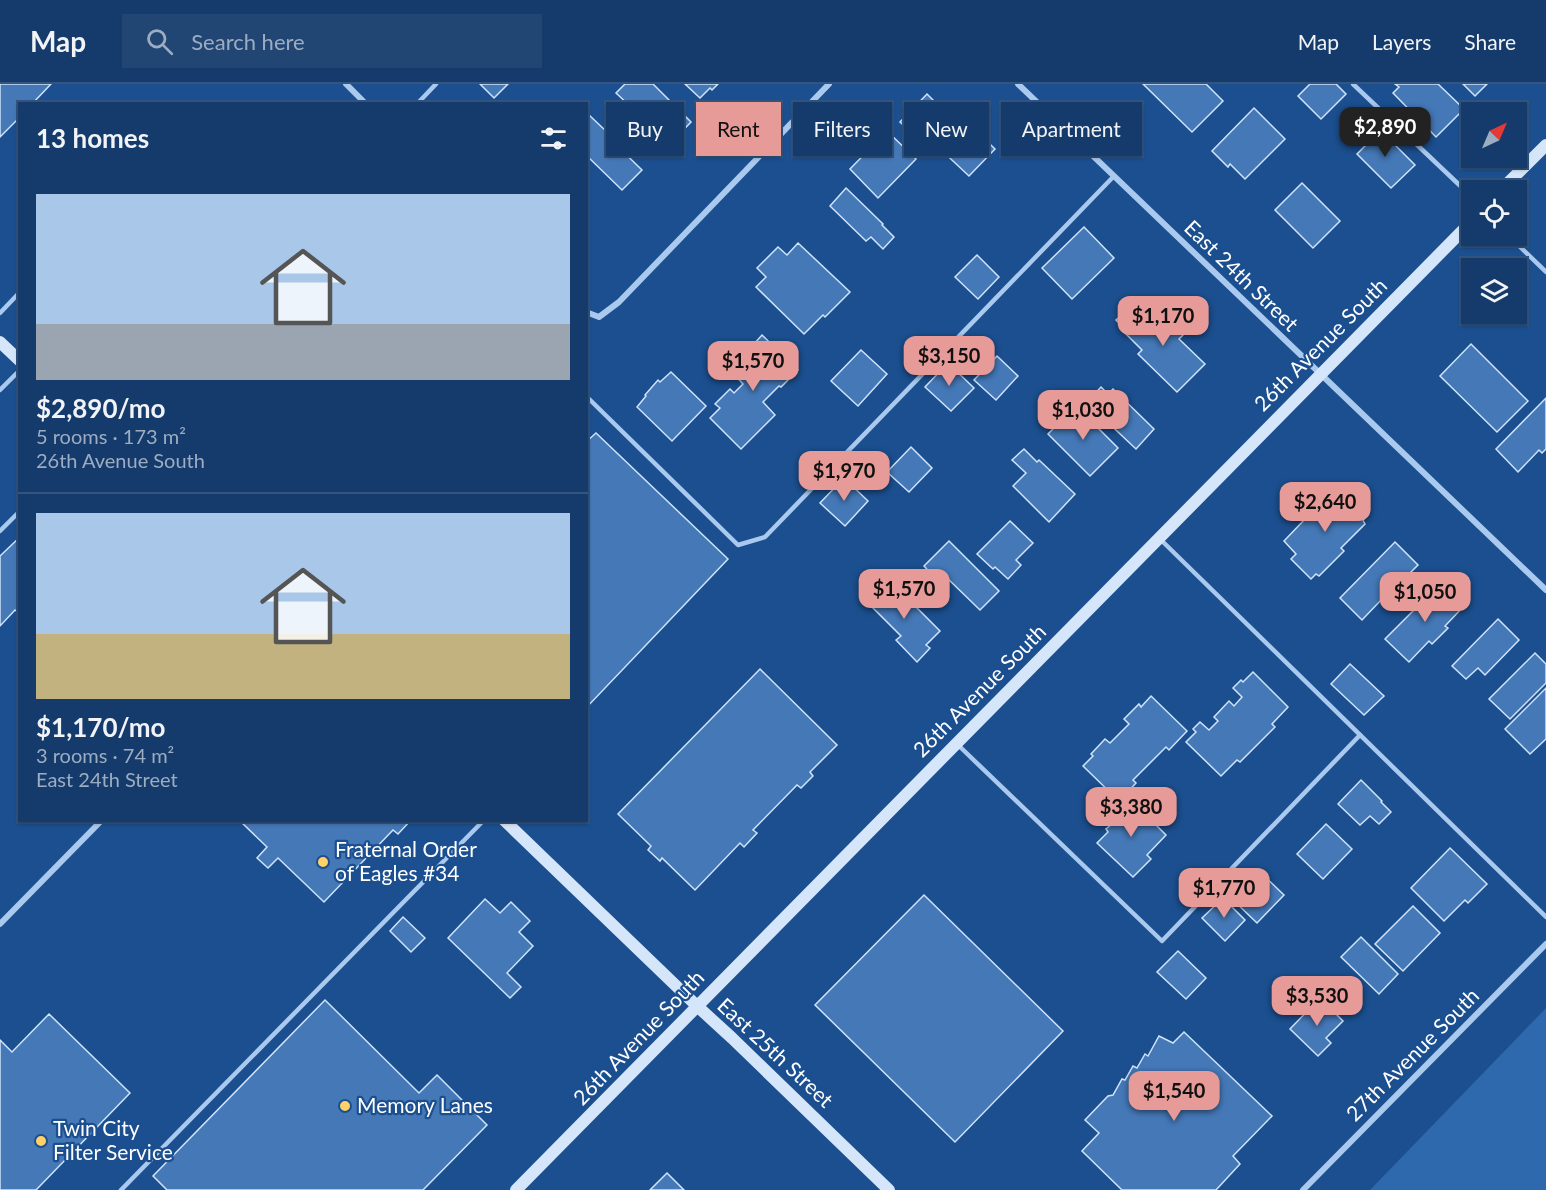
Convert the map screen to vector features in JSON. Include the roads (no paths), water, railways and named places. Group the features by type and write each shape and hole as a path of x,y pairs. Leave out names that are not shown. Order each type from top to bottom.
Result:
{"street":[{"path":"346,84 364,102"},
{"path":"588,313 599,317 619,302 829,84"},
{"name":"East 24th Street","path":"1018,84 1546,590"},
{"path":"1511,180 1546,145"},
{"name":"26th Avenue South","path":"516,1190 1461,232"},
{"path":"0,342 18,359"},
{"path":"0,924 100,822"},
{"name":"East 25th Street","path":"506,822 889,1190"},
{"name":"27th Avenue South","path":"1303,1190 1546,944"}],"lane":[{"path":"419,102 436,84"},
{"path":"1353,84 1461,187"},
{"path":"588,398 738,545 765,537 1114,176"},
{"path":"1519,246 1546,272"},
{"path":"0,313 18,294"},
{"path":"0,390 18,372"},
{"path":"0,531 18,513"},
{"path":"1159,538 1546,917"},
{"path":"956,743 1162,941 1360,735"},
{"path":"122,1190 482,822"}],"place":[{"name":"Fraternal Order of Eagles #34","path":"323,862"},
{"name":"Memory Lanes","path":"345,1106"},
{"name":"Twin City Filter Service","path":"41,1141"}]}
